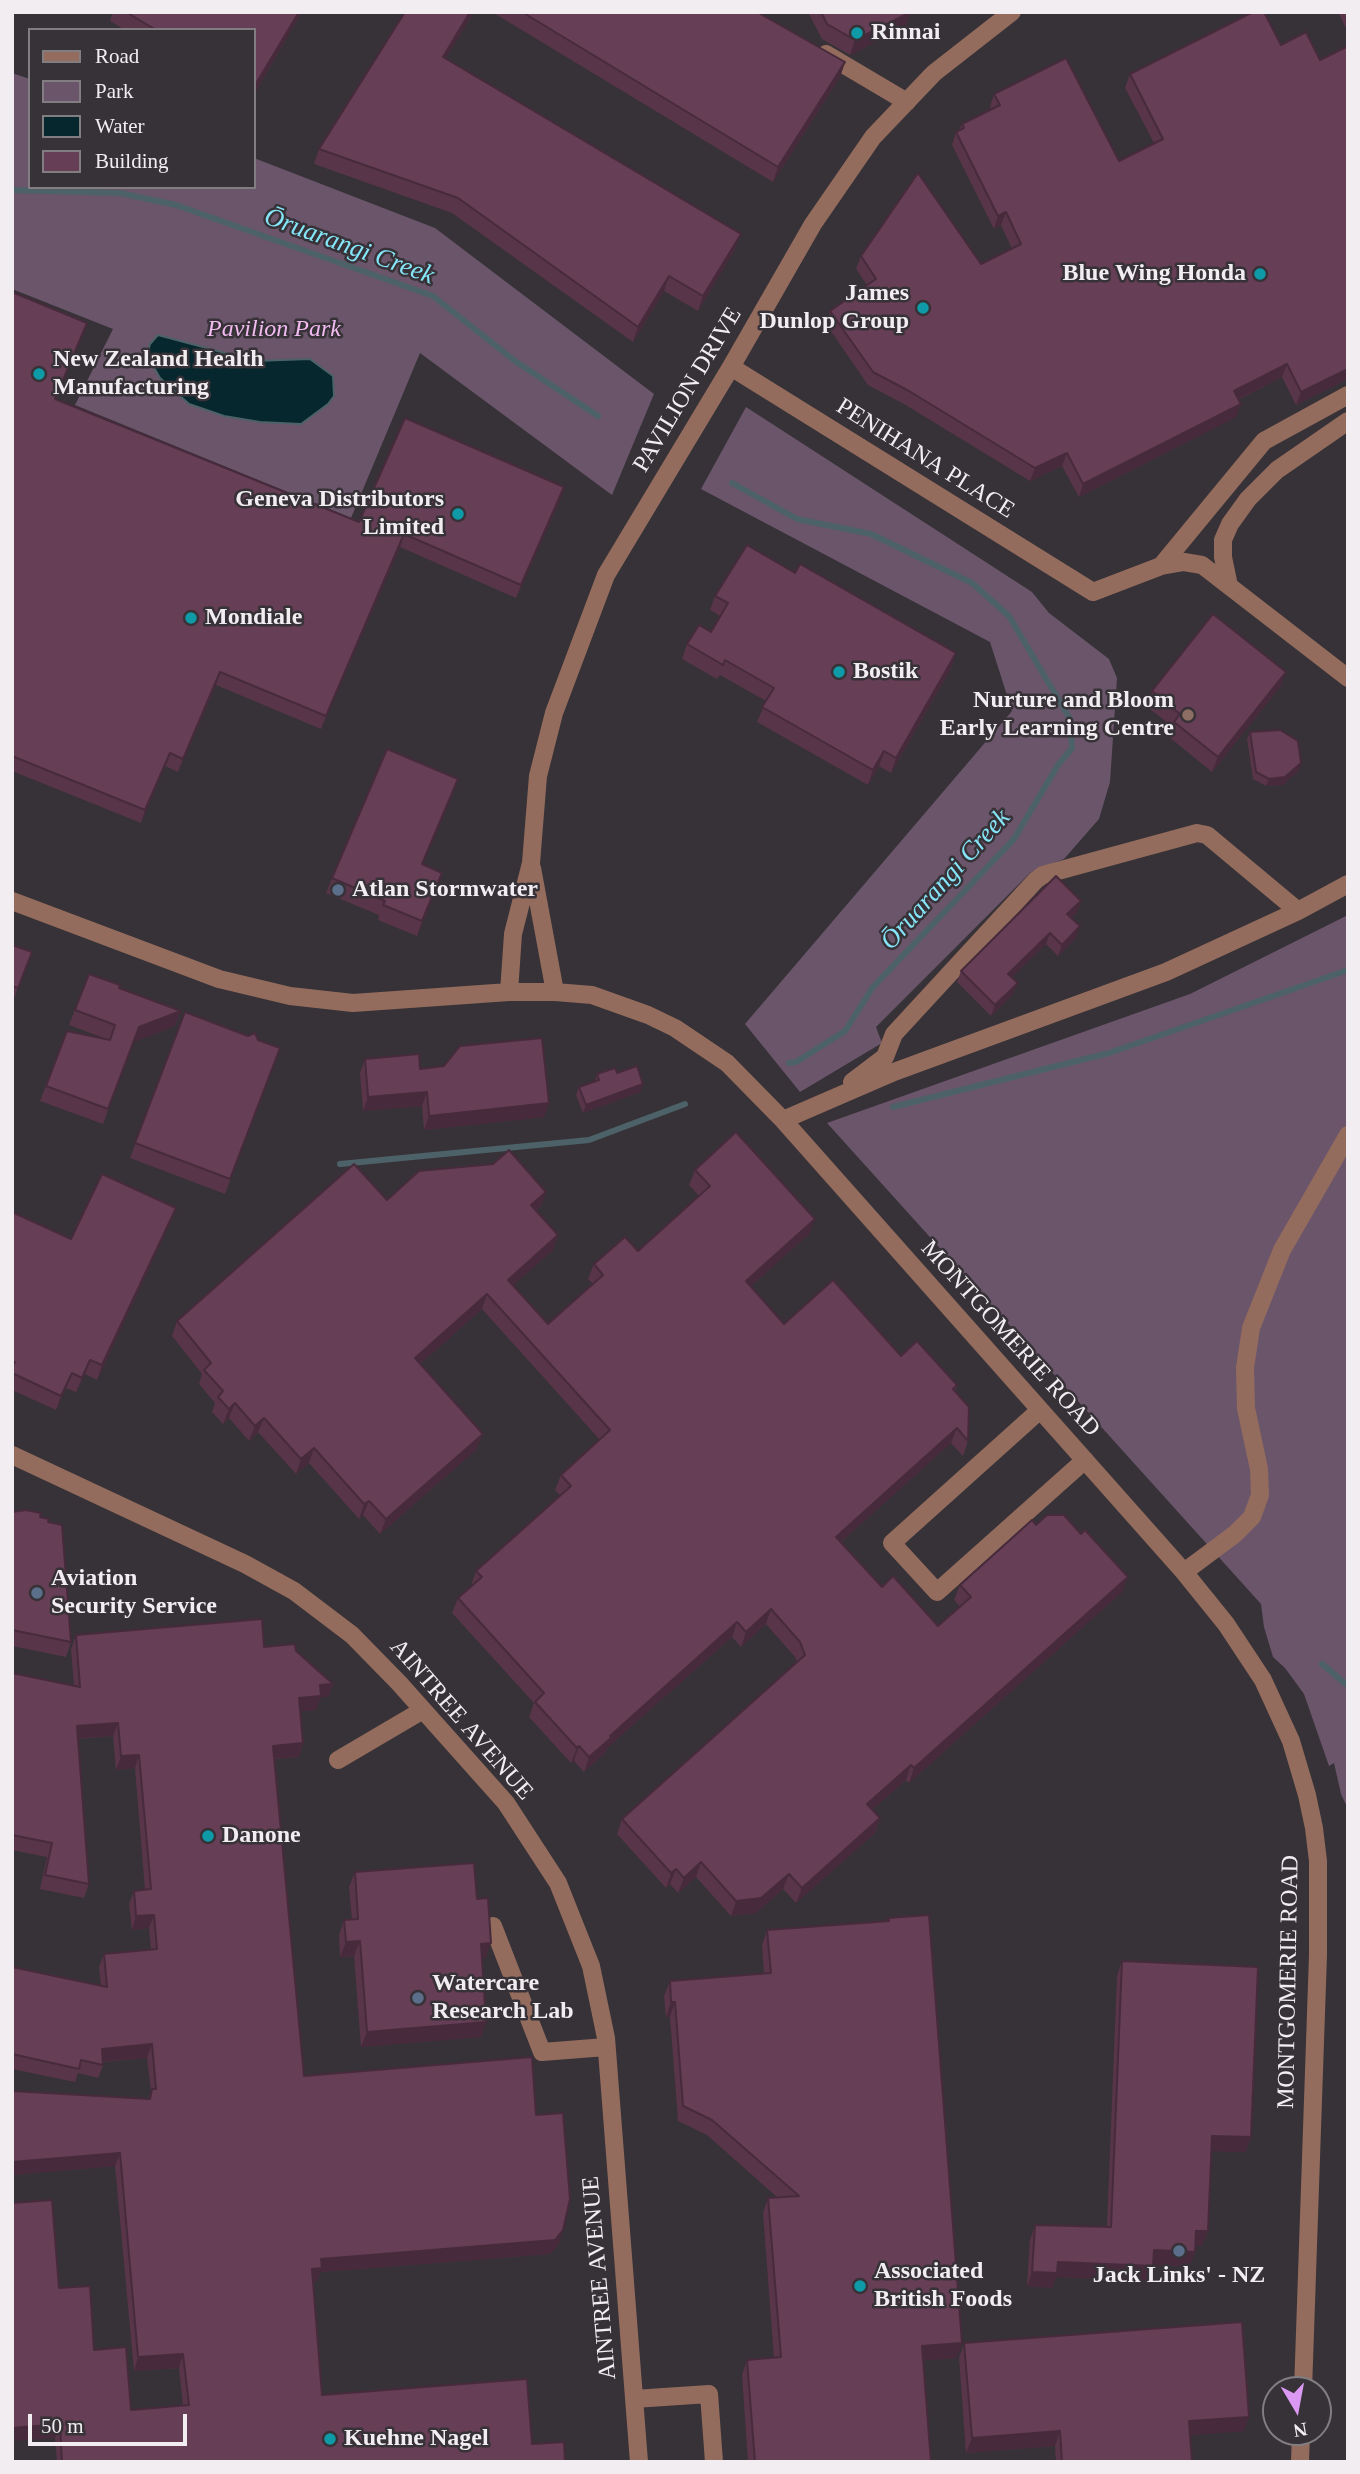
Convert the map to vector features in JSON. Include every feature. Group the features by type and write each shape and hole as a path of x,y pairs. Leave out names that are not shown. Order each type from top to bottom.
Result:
{"street":[{"name":"PAVILION DRIVE","path":"509,992 513,934 531,863 538,776 554,713 606,575 813,224 873,137 934,73 1012,12"},
{"path":"811,46 907,102"},
{"name":"PENIHANA PLACE","path":"731,367 1093,592 1161,566"},
{"path":"1161,566 1264,441 1348,395"},
{"path":"1229,586 1223,557 1223,540 1230,524 1277,470 1348,421"},
{"path":"1161,566 1184,562 1202,565 1346,672"},
{"path":"830,1100 885,1057 894,1034 1043,875 1197,833 1207,835 1298,911"},
{"name":"PAVILION DRIVE","path":"531,863 555,992"},
{"path":"783,1120 894,1072 1166,972 1298,911 1348,884"},
{"name":"MONTGOMERIE ROAD","path":"12,901 219,979 290,996 353,1003 509,992 592,995 648,1015 675,1028 727,1063 783,1120 1184,1572 1226,1623 1263,1680 1291,1741 1314,1828 1318,1883 1318,1955 1303,2376"},
{"path":"1184,1572 1235,1534 1252,1517 1260,1495 1259,1469 1246,1408 1245,1368 1251,1328 1282,1250 1348,1135"},
{"path":"1040,1410 892,1543 937,1592 1085,1460"},
{"name":"AINTREE AVENUE","path":"12,1455 245,1564 294,1591 352,1634 506,1803 558,1883 592,1966 606,2048 639,2462"},
{"path":"338,1760 423,1710"},
{"path":"493,1926 542,2052 606,2048"},
{"path":"634,2399 709,2393 715,2462"}],"green space":[{"name":"Pavilion Park","path":"12,73 28,78 28,189 256,189 256,159 435,228 654,394 612,495 420,353 351,518 75,405 113,329 12,289"},
{"path":"746,407 1032,592 1049,613 1109,659 1117,678 1110,782 1099,819 1064,859 1031,872 876,1027 882,1043 800,1092 745,1024 1012,711 990,642 701,489"},
{"path":"1348,915 1348,1809 1341,1794 1334,1763 1329,1766 1304,1694 1285,1668 1273,1657 1264,1627 1261,1604 827,1123 1190,994"}],"water":[{"path":"158,335 255,361 310,359 333,376 334,396 328,404 301,424 260,422 224,416 189,404 160,378 147,355 150,344"}],"building":[{"path":"126,12 299,12 256,84 256,28 153,28"},
{"path":"405,12 470,12 443,57 741,234 703,296 669,276 638,327 458,198 319,149"},
{"path":"522,12 757,12 845,62 778,167"},
{"path":"821,12 911,12 855,40 827,24"},
{"path":"1253,12 1264,12 1281,45 1306,32 1320,60 1348,46 1348,369 1301,392 1287,364 1234,391 1241,404 1083,484 1067,453 1035,468 873,372 830,311 876,279 861,256 918,173 981,264 1021,244 1006,212 998,216 956,132 964,128 962,124 1000,105 994,94 1066,58 1119,161 1163,139 1130,74"},
{"name":"Mondiale","path":"12,292 87,323 55,399 359,522 405,418 564,487 521,585 404,534 326,716 220,672 183,759 170,753 145,810 12,756"},
{"name":"Bostik","path":"747,545 795,573 800,564 956,653 896,758 884,751 873,770 762,707 774,688 725,660 723,665 687,644 699,625 711,632 728,603 715,596"},
{"path":"1213,614 1286,672 1218,757 1174,722 1180,714 1152,691"},
{"path":"1280,730 1298,741 1301,763 1285,777 1269,779 1256,772 1250,732"},
{"path":"387,749 458,779 422,864 442,873 422,921 383,905 385,901 332,878"},
{"path":"1056,876 1081,901 1067,914 1080,926 1062,945 1050,933 1008,974 1018,983 995,1005 961,971"},
{"path":"12,945 32,952 18,988 12,986"},
{"path":"89,974 181,1011 139,1027 108,1109 46,1086 67,1031 110,1040 115,1025 75,1010"},
{"path":"185,1012 248,1036 255,1033 258,1040 280,1048 230,1179 135,1143"},
{"path":"542,1038 549,1103 429,1116 427,1092 368,1097 365,1059 419,1054 420,1069 444,1066 460,1046"},
{"path":"637,1066 643,1084 586,1105 579,1087 599,1080 597,1074 615,1068 617,1073"},
{"path":"736,1132 815,1219 746,1281 784,1324 833,1280 901,1356 917,1341 957,1385 953,1389 969,1407 968,1441 957,1428 836,1537 882,1587 893,1576 938,1626 971,1597 960,1585 1032,1520 1036,1525 1047,1515 1064,1515 1081,1534 1085,1530 1128,1577 914,1768 911,1765 867,1804 880,1818 802,1888 789,1874 761,1898 736,1901 701,1862 684,1878 676,1869 671,1873 622,1819 805,1655 800,1642 771,1609 746,1632 737,1622 589,1757 579,1746 577,1748 535,1702 544,1693 458,1598 482,1577 476,1571 571,1486 561,1475 610,1430 487,1294 415,1358 483,1434 386,1519 369,1501 364,1504 314,1448 301,1459 264,1418 255,1426 235,1403 229,1409 218,1397 223,1391 204,1370 211,1363 177,1321 354,1164 387,1200 419,1171 493,1164 509,1150 546,1192 531,1205 558,1235 508,1280 548,1324 603,1275 594,1264 625,1237 638,1251 710,1186 695,1170"},
{"path":"102,1174 176,1208 102,1365 90,1360 82,1378 72,1373 61,1396 12,1373 15,1362 12,1361 12,1212 71,1239"},
{"name":"Aviation Security Service","path":"26,1510 41,1513 40,1517 49,1519 48,1522 62,1525 71,1642 12,1630 12,1512"},
{"path":"262,1619 264,1647 295,1644 296,1651 333,1684 320,1685 321,1696 299,1698 303,1743 273,1746 304,2076 532,2057 536,2115 563,2113 570,2199 563,2230 555,2240 321,2259 322,2268 312,2269 322,2395 527,2379 532,2444 564,2442 565,2462 62,2462 60,2424 12,2428 12,2203 52,2200 59,2288 90,2286 94,2350 126,2347 131,2410 189,2405 183,2354 138,2357 120,2153 12,2162 12,2091 150,2099 152,2089 156,2089 152,2044 102,2049 103,2065 81,2060 79,2069 12,2054 12,1967 107,1987 104,1954 157,1949 154,1915 136,1916 134,1891 151,1889 139,1755 121,1756 118,1723 77,1726 89,1884 45,1875 52,1843 12,1835 12,1673 80,1687 76,1635"},
{"name":"Watercare Research Lab","path":"474,1863 477,1899 488,1898 491,1943 481,1944 486,2022 367,2032 360,1941 346,1942 344,1920 358,1919 355,1872"},
{"path":"929,1915 962,2343 922,2346 931,2462 755,2462 747,2360 781,2357 768,2198 799,2196 712,2120 683,2106 675,2002 671,2002 670,1981 771,1973 767,1930 889,1921 888,1918"},
{"path":"1122,1961 1258,1967 1251,2137 1212,2136 1208,2231 1196,2231 1195,2252 1154,2250 1153,2266 1058,2262 1057,2273 1032,2272 1035,2225 1111,2227"},
{"path":"1242,2322 1249,2417 1189,2421 1192,2462 1062,2462 1060,2431 972,2438 964,2343"}],"waterway":[{"name":"Ōruarangi Creek","path":"12,190 120,193 176,205 433,296 515,361 598,416"},
{"name":"Ōruarangi Creek","path":"732,483 797,519 871,534 972,583 1009,616 1070,719 1072,748 1058,765 1014,839 873,987 845,1031 796,1062 789,1063"},
{"path":"893,1107 1109,1053 1348,970"},
{"path":"340,1164 589,1140 685,1104"},
{"path":"1322,1664 1348,1686"}],"place":[{"name":"Rinnai","path":"857,33"},
{"name":"Blue Wing Honda","path":"1260,274"},
{"name":"James Dunlop Group","path":"923,308"},
{"name":"New Zealand Health Manufacturing","path":"39,374"},
{"name":"Geneva Distributors Limited","path":"458,514"},
{"name":"Mondiale","path":"191,618"},
{"name":"Bostik","path":"839,672"},
{"name":"Nurture and Bloom Early Learning Centre","path":"1188,715"},
{"name":"Atlan Stormwater","path":"338,890"},
{"name":"Aviation Security Service","path":"37,1593"},
{"name":"Danone","path":"208,1836"},
{"name":"Watercare Research Lab","path":"418,1998"},
{"name":"Jack Links' - NZ","path":"1179,2251"},
{"name":"Associated British Foods","path":"860,2286"},
{"name":"Kuehne Nagel","path":"330,2439"}]}
